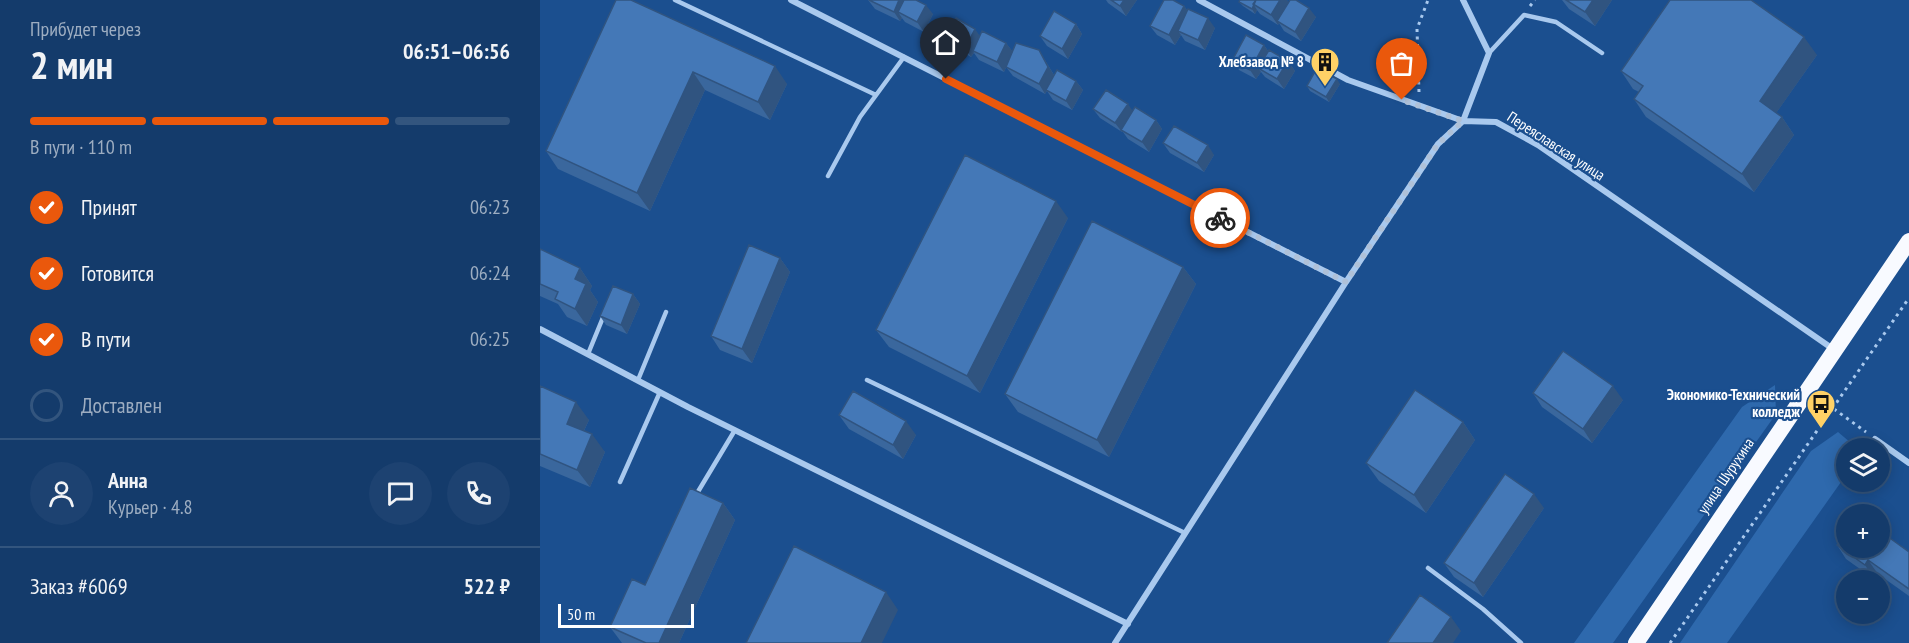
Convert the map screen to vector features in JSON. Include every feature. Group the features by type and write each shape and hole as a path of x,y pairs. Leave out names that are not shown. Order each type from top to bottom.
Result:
{"highway":[{"name":"улица Шурухина","path":"1636,643 1833,349 1909,241"}],"street":[{"path":"791,0 1346,282"},
{"name":"Переяславская улица","path":"1199,0 1348,80 1463,121 1496,122 1538,146 1833,349"},
{"path":"1115,643 1346,282 1438,144 1463,121 1488,53 1462,0"},
{"path":"540,329 735,430 1128,624"},
{"path":"1890,450 1909,464"}],"lane":[{"path":"675,0 876,95"},
{"path":"1488,53 1524,15 1556,22 1602,53"},
{"path":"828,176 860,117 904,57"},
{"path":"588,354 607,307"},
{"path":"638,381 666,312"},
{"path":"867,380 1185,534"},
{"path":"620,482 660,392"},
{"path":"694,500 735,430"},
{"path":"1428,568 1483,609 1521,643"}],"path":[{"path":"1420,107 1417,29 1428,0"},
{"path":"1671,643 1909,298"},
{"path":"1834,408 1874,438"}],"shaded area":[{"path":"1775,385 1776,414 1613,643 1574,643 1742,407"},
{"path":"1838,432 1845,438 1836,438 1836,489 1727,643 1680,643 1811,451"}],"building":[{"path":"616,0 631,0 775,66 758,102 693,72 637,193 546,151"},
{"path":"869,0 899,0 894,12"},
{"path":"904,0 916,0 926,5 917,22 898,12"},
{"path":"1111,0 1124,0 1120,6"},
{"path":"1164,0 1173,0 1184,6 1169,35 1150,26"},
{"path":"1240,0 1256,0 1252,9 1239,2"},
{"path":"1256,0 1280,0 1271,15 1253,4"},
{"path":"1290,0 1296,0 1309,8 1295,32 1277,21"},
{"path":"1566,0 1593,0 1585,12"},
{"path":"1670,0 1751,0 1804,37 1760,101 1782,117 1742,174 1634,99 1643,86 1621,71"},
{"path":"1188,9 1208,18 1198,40 1178,31"},
{"path":"1054,11 1076,24 1062,49 1040,36"},
{"path":"956,18 975,29 965,48 945,37"},
{"path":"982,31 1006,43 997,62 973,51"},
{"path":"1246,35 1264,45 1250,70 1232,61"},
{"path":"1016,43 1039,50 1048,67 1039,84 1006,67"},
{"path":"1269,50 1288,61 1277,79 1258,68"},
{"name":"Хлебзавод № 8","path":"1317,68 1337,79 1326,97 1307,86"},
{"path":"1057,70 1076,81 1066,101 1046,90"},
{"path":"1106,90 1128,104 1115,123 1093,109"},
{"path":"1135,107 1156,120 1142,142 1121,130"},
{"path":"1174,126 1208,145 1197,163 1163,143"},
{"path":"965,155 1056,201 967,376 876,330"},
{"path":"1092,221 1183,267 1097,440 1005,394"},
{"path":"749,245 780,258 742,349 711,336"},
{"path":"540,249 580,268 575,279 586,284 575,309 555,299 558,292 540,284"},
{"path":"613,286 633,294 621,325 600,316"},
{"path":"1563,351 1613,386 1583,429 1533,393"},
{"path":"540,386 576,402 567,424 592,434 577,470 540,454"},
{"path":"1415,390 1463,422 1414,495 1366,463"},
{"path":"853,391 906,421 893,445 839,415"},
{"path":"1505,474 1534,494 1474,583 1444,563"},
{"path":"690,488 723,503 659,643 646,643 610,627 632,579 645,585"},
{"path":"1890,538 1909,552 1909,589 1890,576 1890,570 1882,570 1868,560 1865,565 1855,558 1890,558"},
{"path":"794,546 886,592 861,643 746,643"},
{"path":"1420,595 1451,617 1433,643 1387,643"}],"way so far":[{"path":"1220,218 1346,282 1438,144 1463,121 1402,100"}],"place":[{"name":"Хлебзавод № 8","path":"1325,88"},
{"name":"Экономико-Технический колледж","path":"1821,430"}],"route":[{"path":"946,79 1220,218"}]}
